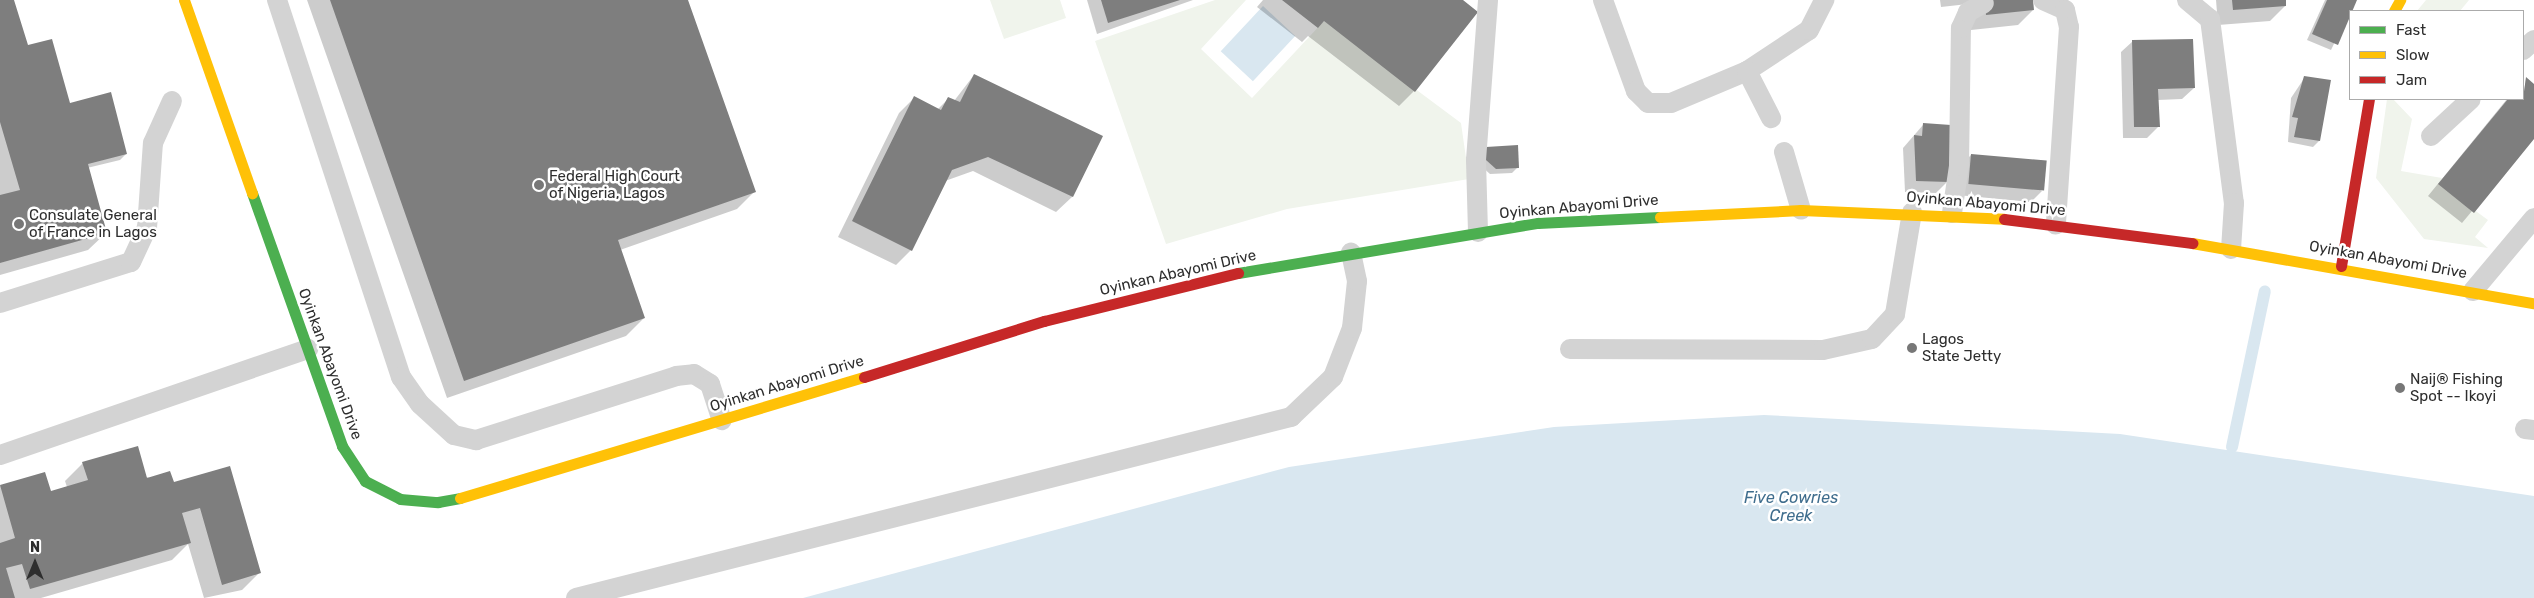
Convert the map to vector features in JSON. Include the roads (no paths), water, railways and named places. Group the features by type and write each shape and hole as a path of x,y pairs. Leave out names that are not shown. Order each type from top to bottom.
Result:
{"street":[{"name":"Oyinkan Abayomi Drive","path":"184,0 342,446 365,481 400,499 438,502 482,494 1044,321 1229,275 1538,223 1800,210 1952,213 2056,225 2342,266 2534,303"},
{"path":"2342,266 2369,100"}],"lane":[{"path":"277,0 401,377 420,404 454,435 476,440 676,376 694,374 710,384 722,420"},
{"path":"1478,232 1477,151 1488,0"},
{"path":"1603,0 1636,91 1648,103 1671,103 1747,71 1809,30 1824,0"},
{"path":"2043,0 2056,2 2068,16 2056,225"},
{"path":"2187,0 2210,19 2234,203 2231,249"},
{"path":"1952,213 1959,166 1961,28 1968,12 1984,3"},
{"path":"2524,49 2534,40"},
{"path":"1747,71 1771,118"},
{"path":"2431,136 2470,100"},
{"path":"0,303 131,262 148,228 153,143 172,101"},
{"path":"1784,152 1800,210"},
{"path":"1570,349 1823,350 1872,338 1895,314 1912,212"},
{"path":"2473,291 2534,218"},
{"path":"576,598 1291,417 1333,377 1352,328 1357,281 1351,253"},
{"path":"0,455 308,349"}],"water":[{"path":"1263,6 1295,36 1253,81 1221,51"},
{"name":"Five Cowries Creek","path":"1764,415 2120,434 2534,496 2534,598 803,598 1289,467 1554,427"}],"waterway":[{"path":"2232,447 2265,291"}],"place":[{"name":"Federal High Court of Nigeria, Lagos","path":"539,185"},
{"name":"Consulate General of France in Lagos","path":"19,224"},
{"name":"Lagos State Jetty","path":"1912,348"},
{"name":"Naij® Fishing Spot -- Ikoyi","path":"2400,388"}]}
